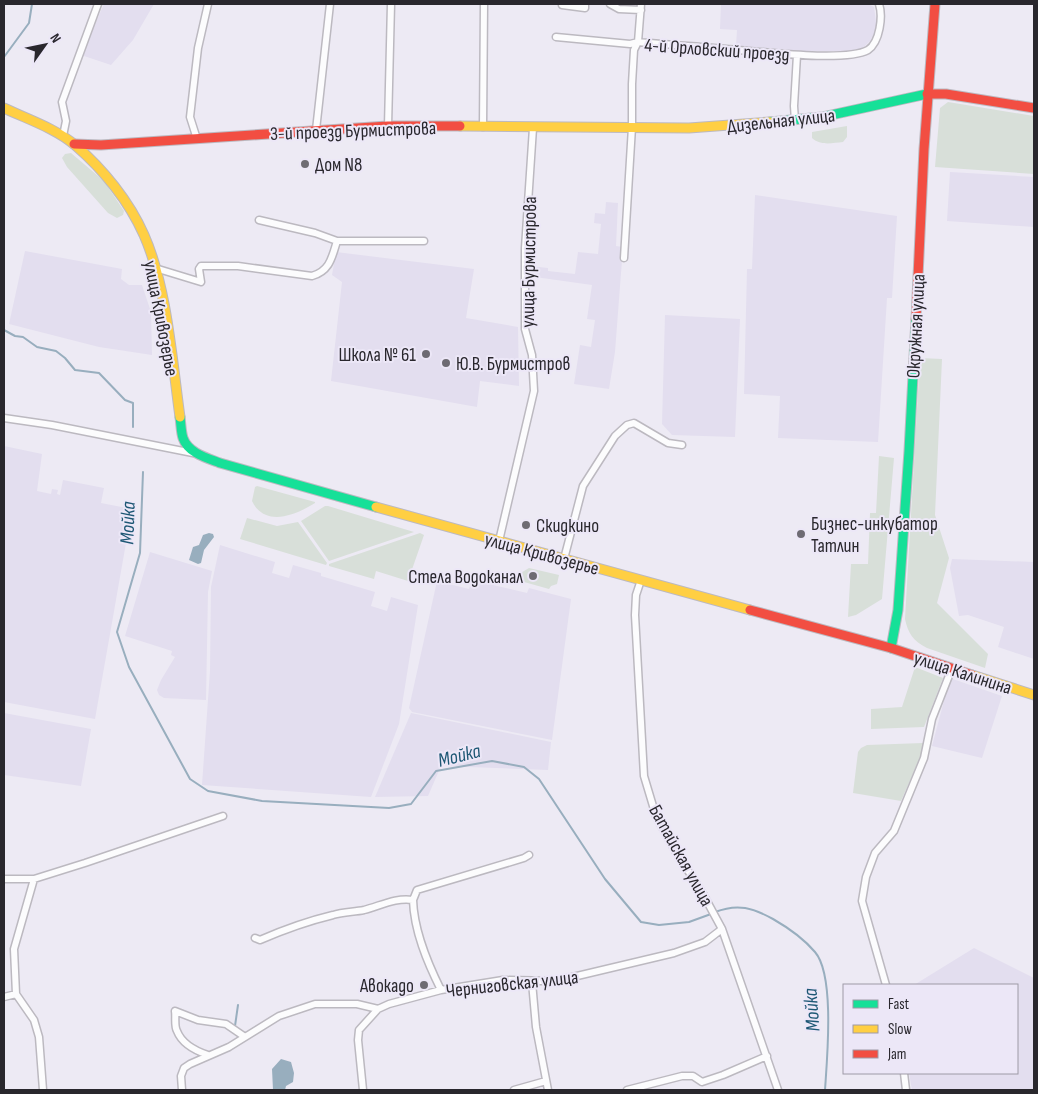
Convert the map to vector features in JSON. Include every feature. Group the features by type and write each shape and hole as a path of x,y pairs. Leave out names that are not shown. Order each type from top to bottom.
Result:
{"main road":[{"name":"Окружная улица","path":"892,648 898,610 909,451 927,94 935,4"},
{"name":"Дизельная улица","path":"632,128 689,128 795,121 860,110 927,94 946,94 1034,108"},
{"name":"улица Кривозерье","path":"4,108 63,136 74,144 100,170 127,204 144,235 162,294 183,439 194,453 263,475 892,648"},
{"name":"3-й проезд Бурмистрова","path":"74,144 101,145 388,126 632,128"},
{"name":"улица Калинина","path":"892,648 1034,695"}],"street":[{"path":"63,136 66,121 62,102 98,4"},
{"path":"197,138 190,117 198,48 208,4"},
{"path":"316,130 330,4"},
{"path":"388,126 391,4"},
{"path":"483,127 484,4"},
{"path":"562,5 585,8 585,4"},
{"path":"610,4 619,9 641,7 638,42 634,50 632,128 624,258"},
{"name":"4-й Орловский проезд","path":"556,36 630,44 638,42 797,55 846,55 865,51 874,43 880,23 879,4"},
{"path":"795,121 797,55"},
{"name":"улица Бурмистрова","path":"500,541 534,391 535,375 525,329 525,248 533,128"},
{"path":"259,220 315,233 337,241 424,241"},
{"path":"155,268 201,282 199,269 202,266 238,266 312,276 321,273 328,266 337,241"},
{"name":"улица Кривозерье","path":"4,418 52,424 194,453"},
{"path":"564,559 583,486 620,430 630,424 638,424 668,443 682,445"},
{"name":"Батайская улица","path":"641,580 636,595 634,615 644,776 656,816 722,929 778,1090"},
{"path":"886,984 862,901 866,877 875,853 894,831 924,758 932,719 952,668"},
{"path":"4,879 34,878 85,863 223,816"},
{"path":"441,990 429,966 413,908 416,890 524,858 529,854"},
{"path":"34,878 14,949 16,994 34,1020 39,1037 43,1090"},
{"path":"255,938 260,940 282,930 332,915 362,910 405,898 413,900"},
{"name":"Черниговская улица","path":"378,1009 389,1004 441,990 503,980 556,981 674,952 705,942 722,929"},
{"path":"532,982 536,1027 548,1090"},
{"path":"4,997 16,994"},
{"path":"182,1090 181,1076 184,1068 208,1055 229,1047 279,1016 315,1004 357,1004 378,1009 359,1030 358,1040 363,1090"},
{"path":"208,1055 194,1050 184,1042 176,1030 175,1011 198,1020 226,1024 245,1037"},
{"path":"699,1089 702,1082 767,1056"},
{"path":"904,1074 906,1090"},
{"path":"627,1090 682,1076 693,1076 702,1082"},
{"path":"514,1090 546,1081"}],"shaded area":[{"path":"104,4 154,4 133,40 111,65 81,55"},
{"path":"721,4 868,4 874,7 877,29 870,41 860,51 797,51 736,46 737,30 720,29"},
{"path":"948,102 1034,116 1034,174 935,167 940,108"},
{"path":"847,126 847,137 843,142 823,143 812,138 812,132"},
{"path":"71,153 104,181 124,211 123,215 117,218 108,213 67,167 62,158 65,154"},
{"path":"950,172 1034,177 1034,227 947,221"},
{"path":"755,195 897,216 892,298 887,298 878,442 778,438 780,396 744,394 747,269 752,269"},
{"path":"606,202 618,203 616,246 623,247 615,352 609,389 574,384 580,345 591,347 595,320 587,319 592,285 528,276 530,266 548,268 548,271 575,274 578,252 598,254 601,224 594,223 595,213 605,214"},
{"path":"25,251 122,269 121,279 129,285 142,285 151,312 152,355 99,347 9,324"},
{"name":"Школа № 61","path":"336,252 474,269 466,318 518,327 519,386 480,381 477,407 331,381 342,282 332,275"},
{"path":"665,315 740,319 735,437 672,435 662,424"},
{"path":"920,358 942,359 935,515 949,558 937,603 988,654 985,668 922,645 912,636 905,619"},
{"path":"4,446 42,454 37,491 51,494 52,489 58,490 57,494 60,495 63,480 104,488 101,503 132,509 95,719 4,702"},
{"path":"879,456 894,458 882,599 856,615 848,617 851,564 868,564 870,513 876,513"},
{"path":"255,487 315,503 290,515 273,517 258,509 252,501"},
{"path":"325,506 414,532 329,561 301,521"},
{"path":"247,518 277,526 298,522 327,563 326,565 240,539"},
{"path":"420,533 424,535 408,581 376,571 374,579 329,566 329,564"},
{"path":"220,545 275,562 272,573 289,578 293,565 321,573 321,576 375,592 371,606 387,611 391,597 418,605 399,724 371,797 202,785 210,671 211,587"},
{"path":"150,552 212,571 208,592 206,700 164,698 159,695 157,690 161,680 175,657 171,655 172,651 125,636"},
{"path":"952,559 1034,562 1034,659 998,647 1004,627 968,615 959,616 950,568"},
{"path":"529,568 559,575 557,584 549,589 517,580 519,574"},
{"path":"472,580 527,593 529,588 571,599 552,740 412,712 409,708 437,581 469,589"},
{"path":"915,667 943,678 924,727 871,729 871,709 902,707"},
{"path":"950,678 1002,696 982,758 932,746"},
{"path":"4,713 91,729 81,786 4,775"},
{"path":"411,713 551,742 548,770 441,766 428,796 375,797"},
{"path":"923,743 923,751 901,801 853,793 858,752 861,748 867,745"},
{"path":"974,948 1034,978 1034,1090 912,1090 909,1074 1018,1074 1018,984 916,984"}],"water":[{"path":"213,534 214,537 204,550 201,563 198,564 189,560 193,547 199,545 203,535"},
{"path":"281,1059 291,1062 294,1073 293,1082 286,1086 285,1090 273,1090 272,1069"}],"waterway":[{"name":"Мойка","path":"4,57 29,23 32,4"},
{"name":"Мойка","path":"4,330 15,336 23,337 37,347 56,351 75,370 99,373 125,400 133,403 133,427"},
{"name":"Мойка","path":"143,472 140,553 117,632 129,667 190,779 208,791 262,801 389,808 411,804 436,771 492,761 524,767 539,779 605,879 641,922 659,925 689,922 711,914"},
{"name":"Мойка","path":"715,912 738,907 759,912 790,930 806,942 815,952 821,963 827,998 828,1039 825,1090"},
{"path":"235,1026 238,1005"}],"traffic: fast":[{"path":"770,122 822,117 927,94"},
{"path":"891,648 898,610 916,319"},
{"path":"180,417 182,436 185,443 193,451 204,457 376,507"}],"traffic: slow":[{"path":"4,108 50,129 75,145 105,175 123,198 138,222 152,255 163,300 180,417"},
{"path":"460,126 689,128 770,122"},
{"path":"376,507 750,610"},
{"path":"972,675 1034,695"}],"traffic: jam":[{"path":"916,319 924,149 935,4"},
{"path":"927,94 946,94 1034,108"},
{"path":"74,144 101,145 388,126 460,126"},
{"path":"750,610 891,648 972,675"}],"place":[{"name":"Дом N8","path":"305,164"},
{"name":"Школа № 61","path":"426,354"},
{"name":"Ю.В. Бурмистров","path":"446,363"},
{"name":"Скидкино","path":"526,525"},
{"name":"Бизнес-инкубатор Татлин","path":"801,534"},
{"name":"Стела Водоканал","path":"533,576"},
{"name":"Авокадо","path":"424,985"}]}
